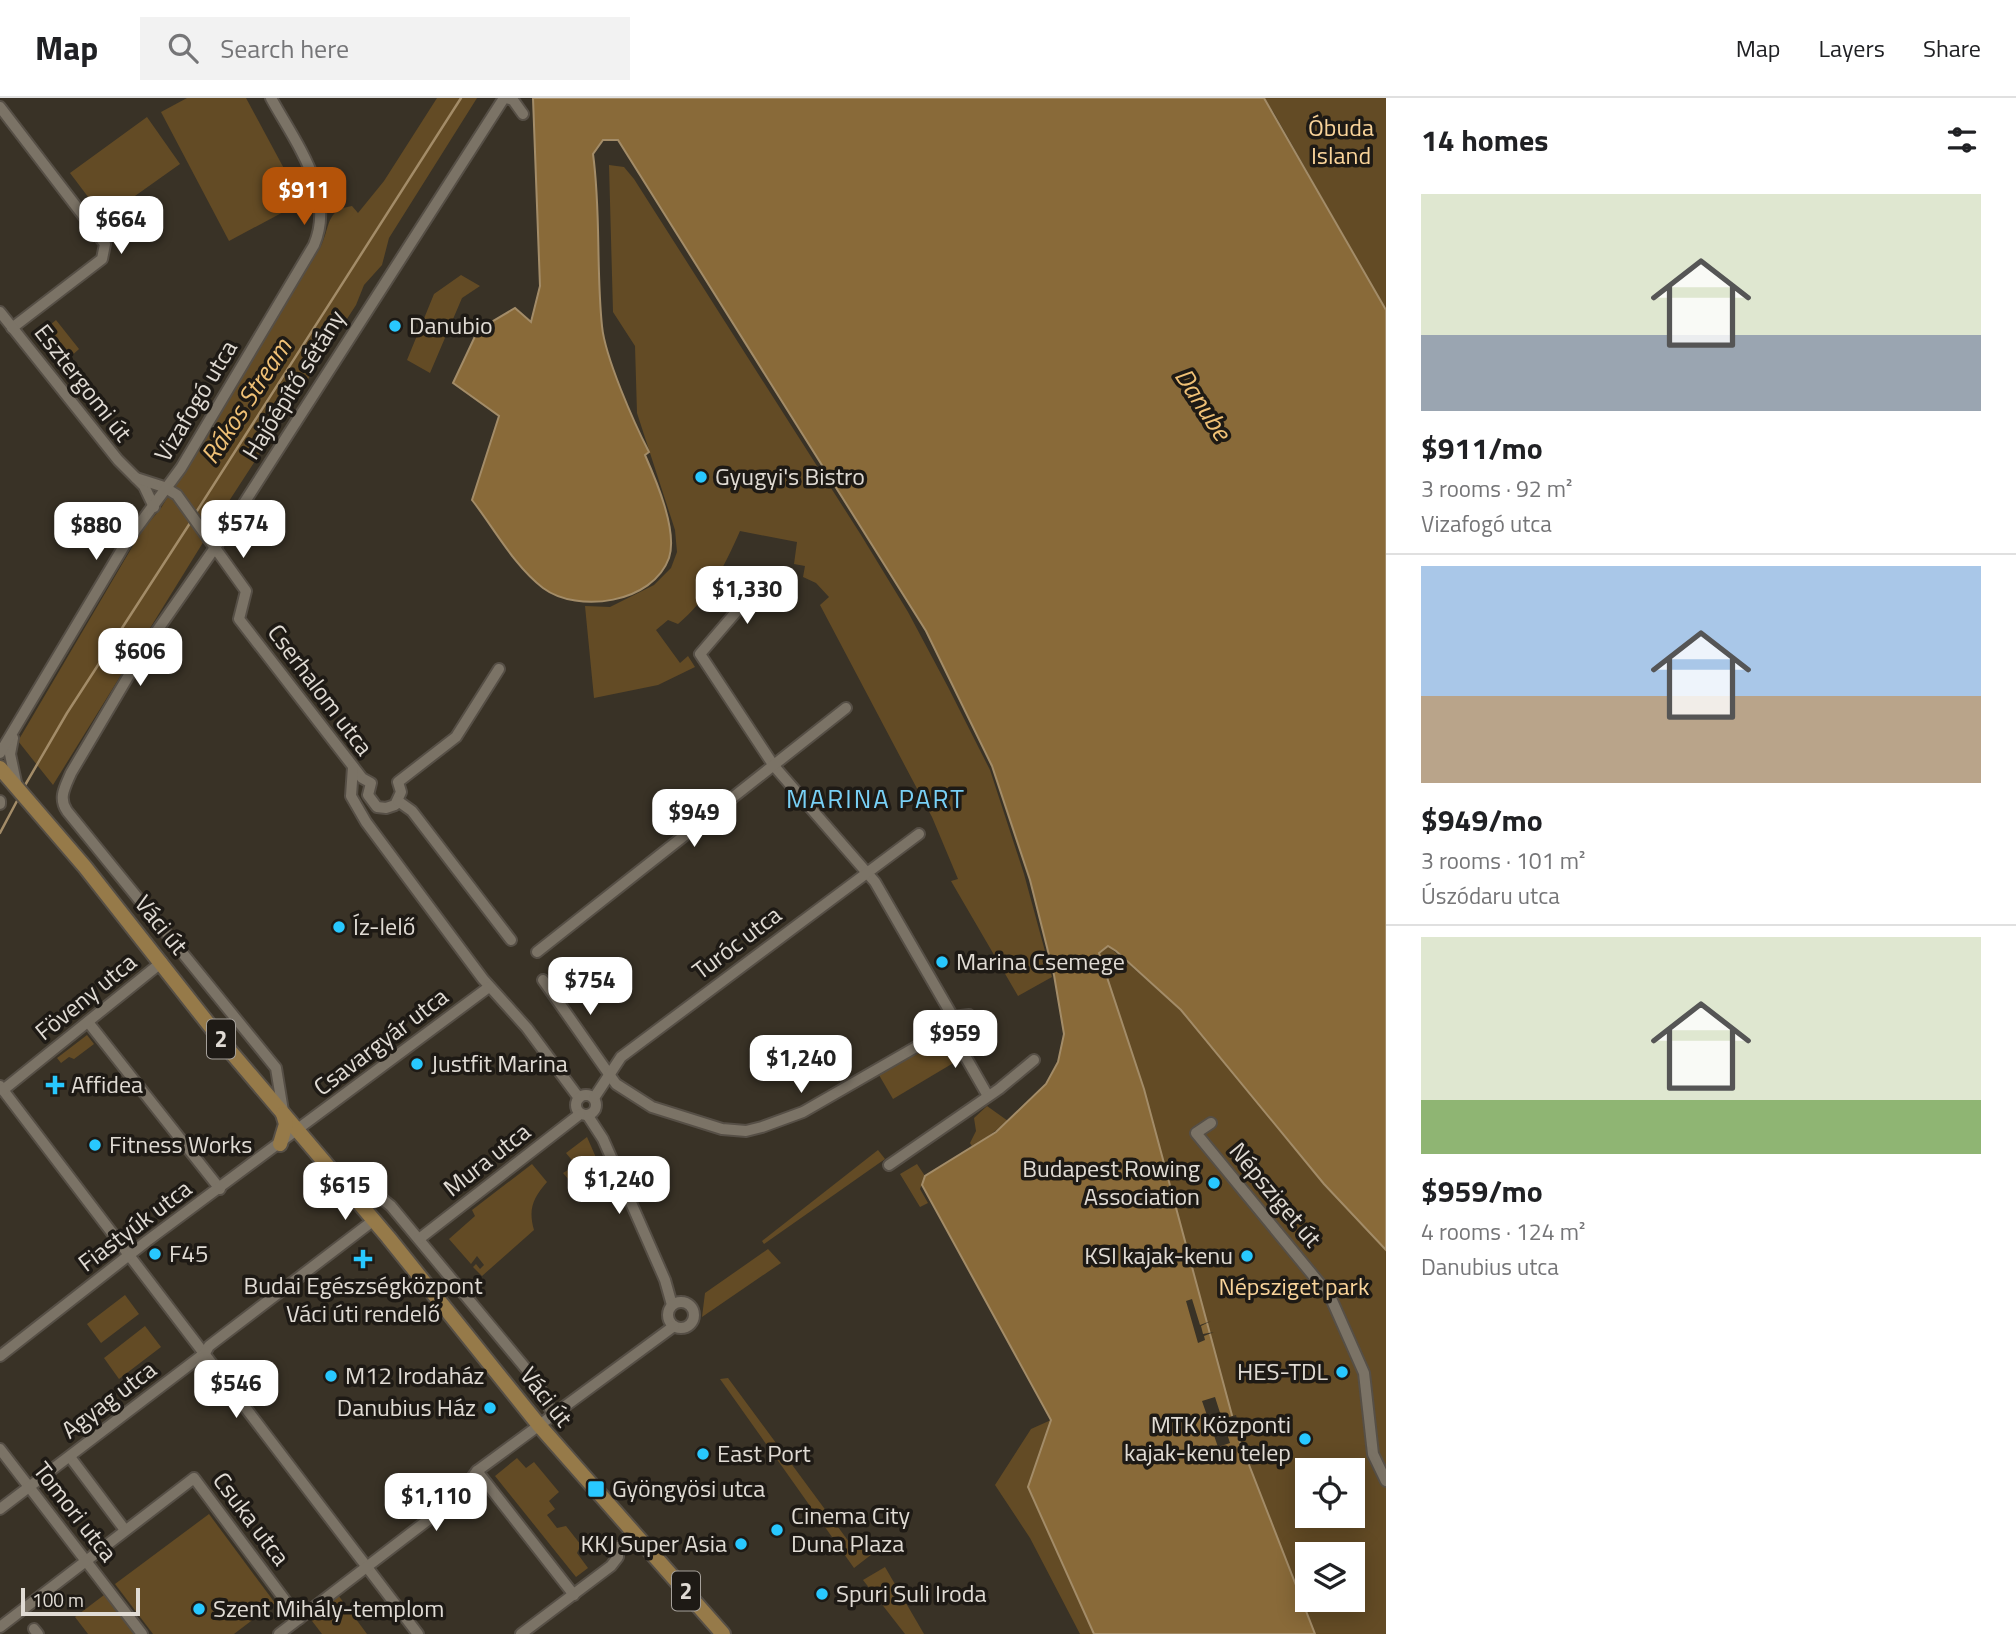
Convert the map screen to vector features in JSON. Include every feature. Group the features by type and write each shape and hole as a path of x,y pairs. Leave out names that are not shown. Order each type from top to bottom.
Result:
{"main road":[{"name":"Váci út","path":"0,768 162,962 283,1114 374,1220 538,1424 723,1634"},
{"path":"280,1144 286,1124 283,1114"}],"street":[{"name":"Vizafogó utca","path":"0,752 127,541 167,489 314,245 321,225 322,206 306,165 271,98"},
{"name":"Hajóépítő sétány","path":"62,804 71,773 145,648 215,547 505,98 513,100 523,114"},
{"path":"0,107 105,244 106,251 103,259 12,328"},
{"name":"Esztergomi út","path":"0,312 118,460 147,490 154,507"},
{"name":"Esztergomi út","path":"136,478 167,489"},
{"path":"167,489 185,507 215,547"},
{"name":"Cserhalom utca","path":"215,547 246,591 239,619 354,767 371,783 370,800 381,808 390,807 398,801"},
{"path":"780,580 754,591 699,654 774,766 867,873 911,941 988,1096"},
{"path":"499,669 456,737 398,782 401,792 398,801 412,811 512,940"},
{"path":"537,952 846,708"},
{"path":"13,732 10,754 17,787"},
{"path":"354,767 351,796 489,987 527,1028 566,1078 597,1107 587,1114"},
{"name":"Váci út","path":"62,804 276,1068 283,1114"},
{"name":"Turóc utca","path":"586,1097 621,1057 919,834"},
{"name":"Föveny utca","path":"1,1088 162,962"},
{"path":"544,981 616,1084 652,1107 702,1125 747,1131 803,1112 969,1014"},
{"name":"Csavargyár utca","path":"298,1131 489,987"},
{"path":"88,1022 220,1189"},
{"path":"889,1165 988,1096 1034,1060"},
{"path":"1,1088 418,1634"},
{"path":"586,1097 576,1105 587,1114 603,1139 675,1303"},
{"name":"Mura utca","path":"419,1239 587,1114"},
{"name":"Népsziget út","path":"1211,1123 1190,1134 1330,1296 1364,1373 1373,1454 1386,1482"},
{"name":"Fiastyúk utca","path":"0,1356 147,1241 298,1131"},
{"name":"Váci út","path":"341,1182 366,1186 391,1206 537,1382 556,1410"},
{"name":"Agyag utca","path":"0,1508 70,1457 374,1220"},
{"path":"122,1243 135,1245 147,1241"},
{"path":"672,1324 688,1326 694,1315 690,1305 675,1303"},
{"path":"672,1324 667,1315 675,1303"},
{"path":"279,1634 458,1497 477,1471 556,1410 638,1354 672,1324"},
{"name":"Tomori utca","path":"0,1449 142,1634"},
{"path":"0,1627 125,1531 70,1457"},
{"path":"477,1471 574,1595"},
{"name":"Csuka utca","path":"125,1531 194,1478 299,1619"},
{"path":"521,1634 611,1566 618,1556 618,1547"}],"green space":[{"path":"187,98 246,98 302,202 229,241 161,112"},
{"path":"437,98 477,98 389,238 382,265 364,285 356,305 220,515 53,785 18,741 141,532 161,508 320,248 333,215 352,206 358,213 384,181"},
{"name":"Óbuda Island","path":"1264,98 1386,98 1386,310 1274,113"},
{"path":"147,117 180,164 104,218 70,173"},
{"path":"609,165 624,167 634,179 861,535 908,612 990,770 1024,874 1052,977 1018,996 951,881 958,879 932,817 820,605 829,597 816,583 803,577 805,566 794,564 797,542 740,531 722,569 699,604 678,624 668,620 656,630 680,663 688,656 695,667 658,685 594,698 585,606 610,607 654,585 671,568 677,552 675,530 637,413 635,346 613,312"},
{"path":"461,275 480,286 462,298 430,373 407,360 434,294"},
{"path":"56,320 79,349 67,360 43,331"},
{"name":"Népsziget park","path":"1108,946 1181,1010 1324,1184 1386,1250 1386,1634 1315,1634 1306,1612 1365,1612 1365,1542 1295,1542 1295,1583 1237,1434 1144,1089 1099,960 1099,953"},
{"path":"87,1035 94,1044 74,1059 69,1057 61,1063 57,1058"},
{"path":"933,1044 960,1059 893,1099 879,1075"},
{"path":"987,1106 1008,1121 973,1148 970,1143 976,1131 974,1118"},
{"path":"587,1137 608,1185 605,1187 613,1196 607,1201 592,1185 581,1194 563,1173 568,1170 574,1176 580,1170 566,1153"},
{"path":"878,1150 885,1159 764,1244 762,1241"},
{"path":"532,1164 547,1182 533,1204 534,1230 482,1276 473,1267 476,1264 480,1269 484,1265 477,1256 471,1264 449,1239 475,1216 472,1210"},
{"path":"917,1164 925,1176 920,1189 928,1203 920,1207 900,1174"},
{"path":"768,1249 781,1263 702,1317 705,1293"},
{"path":"125,1295 139,1314 101,1343 87,1324"},
{"path":"145,1326 161,1347 119,1379 104,1358"},
{"path":"728,1378 852,1546 866,1539 876,1551 854,1568 720,1379"},
{"path":"1051,1420 1028,1488 1094,1634 1080,1634 1030,1538 995,1485 1031,1429"},
{"path":"517,1458 526,1468 534,1462 559,1492 549,1501 555,1509 547,1515 557,1528 566,1526 581,1545 577,1553 588,1568 576,1577 495,1476"},
{"path":"209,1514 275,1603 234,1634 153,1634 115,1584"},
{"path":"885,1567 924,1634 905,1634 863,1580"},
{"path":"104,1595 134,1634 88,1634 75,1617"},
{"path":"338,1595 367,1634 322,1634 309,1617"}],"water":[{"name":"Danube","path":"533,98 1264,98 1386,310 1386,1250 1324,1184 1181,1010 1116,951 1108,946 1099,953 1144,1089 1237,1434 1295,1583 1295,1612 1306,1612 1315,1634 1094,1634 1028,1487 1051,1420 922,1185 925,1176 996,1132 1046,1084 1058,1062 1064,1034 1054,975 1030,880 992,766 926,631 618,140 603,140 593,154 602,326 614,372 649,452 645,455 660,491 671,534 669,558 660,573 647,585 613,600 594,602 575,601 558,596 543,588 523,569 472,500 499,416 453,383 478,330 515,308 531,322 540,286"}],"pier":[{"path":"1192,1299 1200,1325 1211,1321 1201,1326 1203,1334 1214,1332 1204,1336 1205,1340 1198,1343 1186,1301"},
{"path":"1215,1397 1222,1419 1236,1415 1237,1419 1224,1424 1230,1443 1218,1447 1202,1401"}],"waterway":[{"name":"Rákos Stream","path":"195,514 461,98"},
{"name":"Rákos Stream","path":"24,787 67,713 192,520"},
{"name":"Rákos Stream","path":"0,833 18,799"}],"place":[{"name":"Danubio","path":"395,326"},
{"name":"Gyugyi's Bistro","path":"701,477"},
{"name":"Íz-lelő","path":"339,927"},
{"name":"Marina Csemege","path":"942,962"},
{"name":"Justfit Marina","path":"417,1064"},
{"name":"Affidea","path":"55,1085"},
{"name":"Fitness Works","path":"95,1145"},
{"name":"Budapest Rowing Association","path":"1214,1183"},
{"name":"F45","path":"155,1254"},
{"name":"KSI kajak-kenu","path":"1247,1256"},
{"name":"Budai Egészségközpont Váci úti rendelő","path":"363,1259"},
{"name":"HES-TDL","path":"1342,1372"},
{"name":"M12 Irodaház","path":"331,1376"},
{"name":"Danubius Ház","path":"490,1408"},
{"name":"MTK Központi kajak-kenu telep","path":"1305,1439"},
{"name":"East Port","path":"703,1454"},
{"name":"Gyöngyösi utca","path":"596,1489"},
{"name":"Cinema City Duna Plaza","path":"777,1530"},
{"name":"KKJ Super Asia","path":"741,1544"},
{"name":"Spuri Suli Iroda","path":"822,1594"},
{"name":"Szent Mihály-templom","path":"199,1609"}],"district":[{"name":"MARINA PART","path":"876,799"}]}
